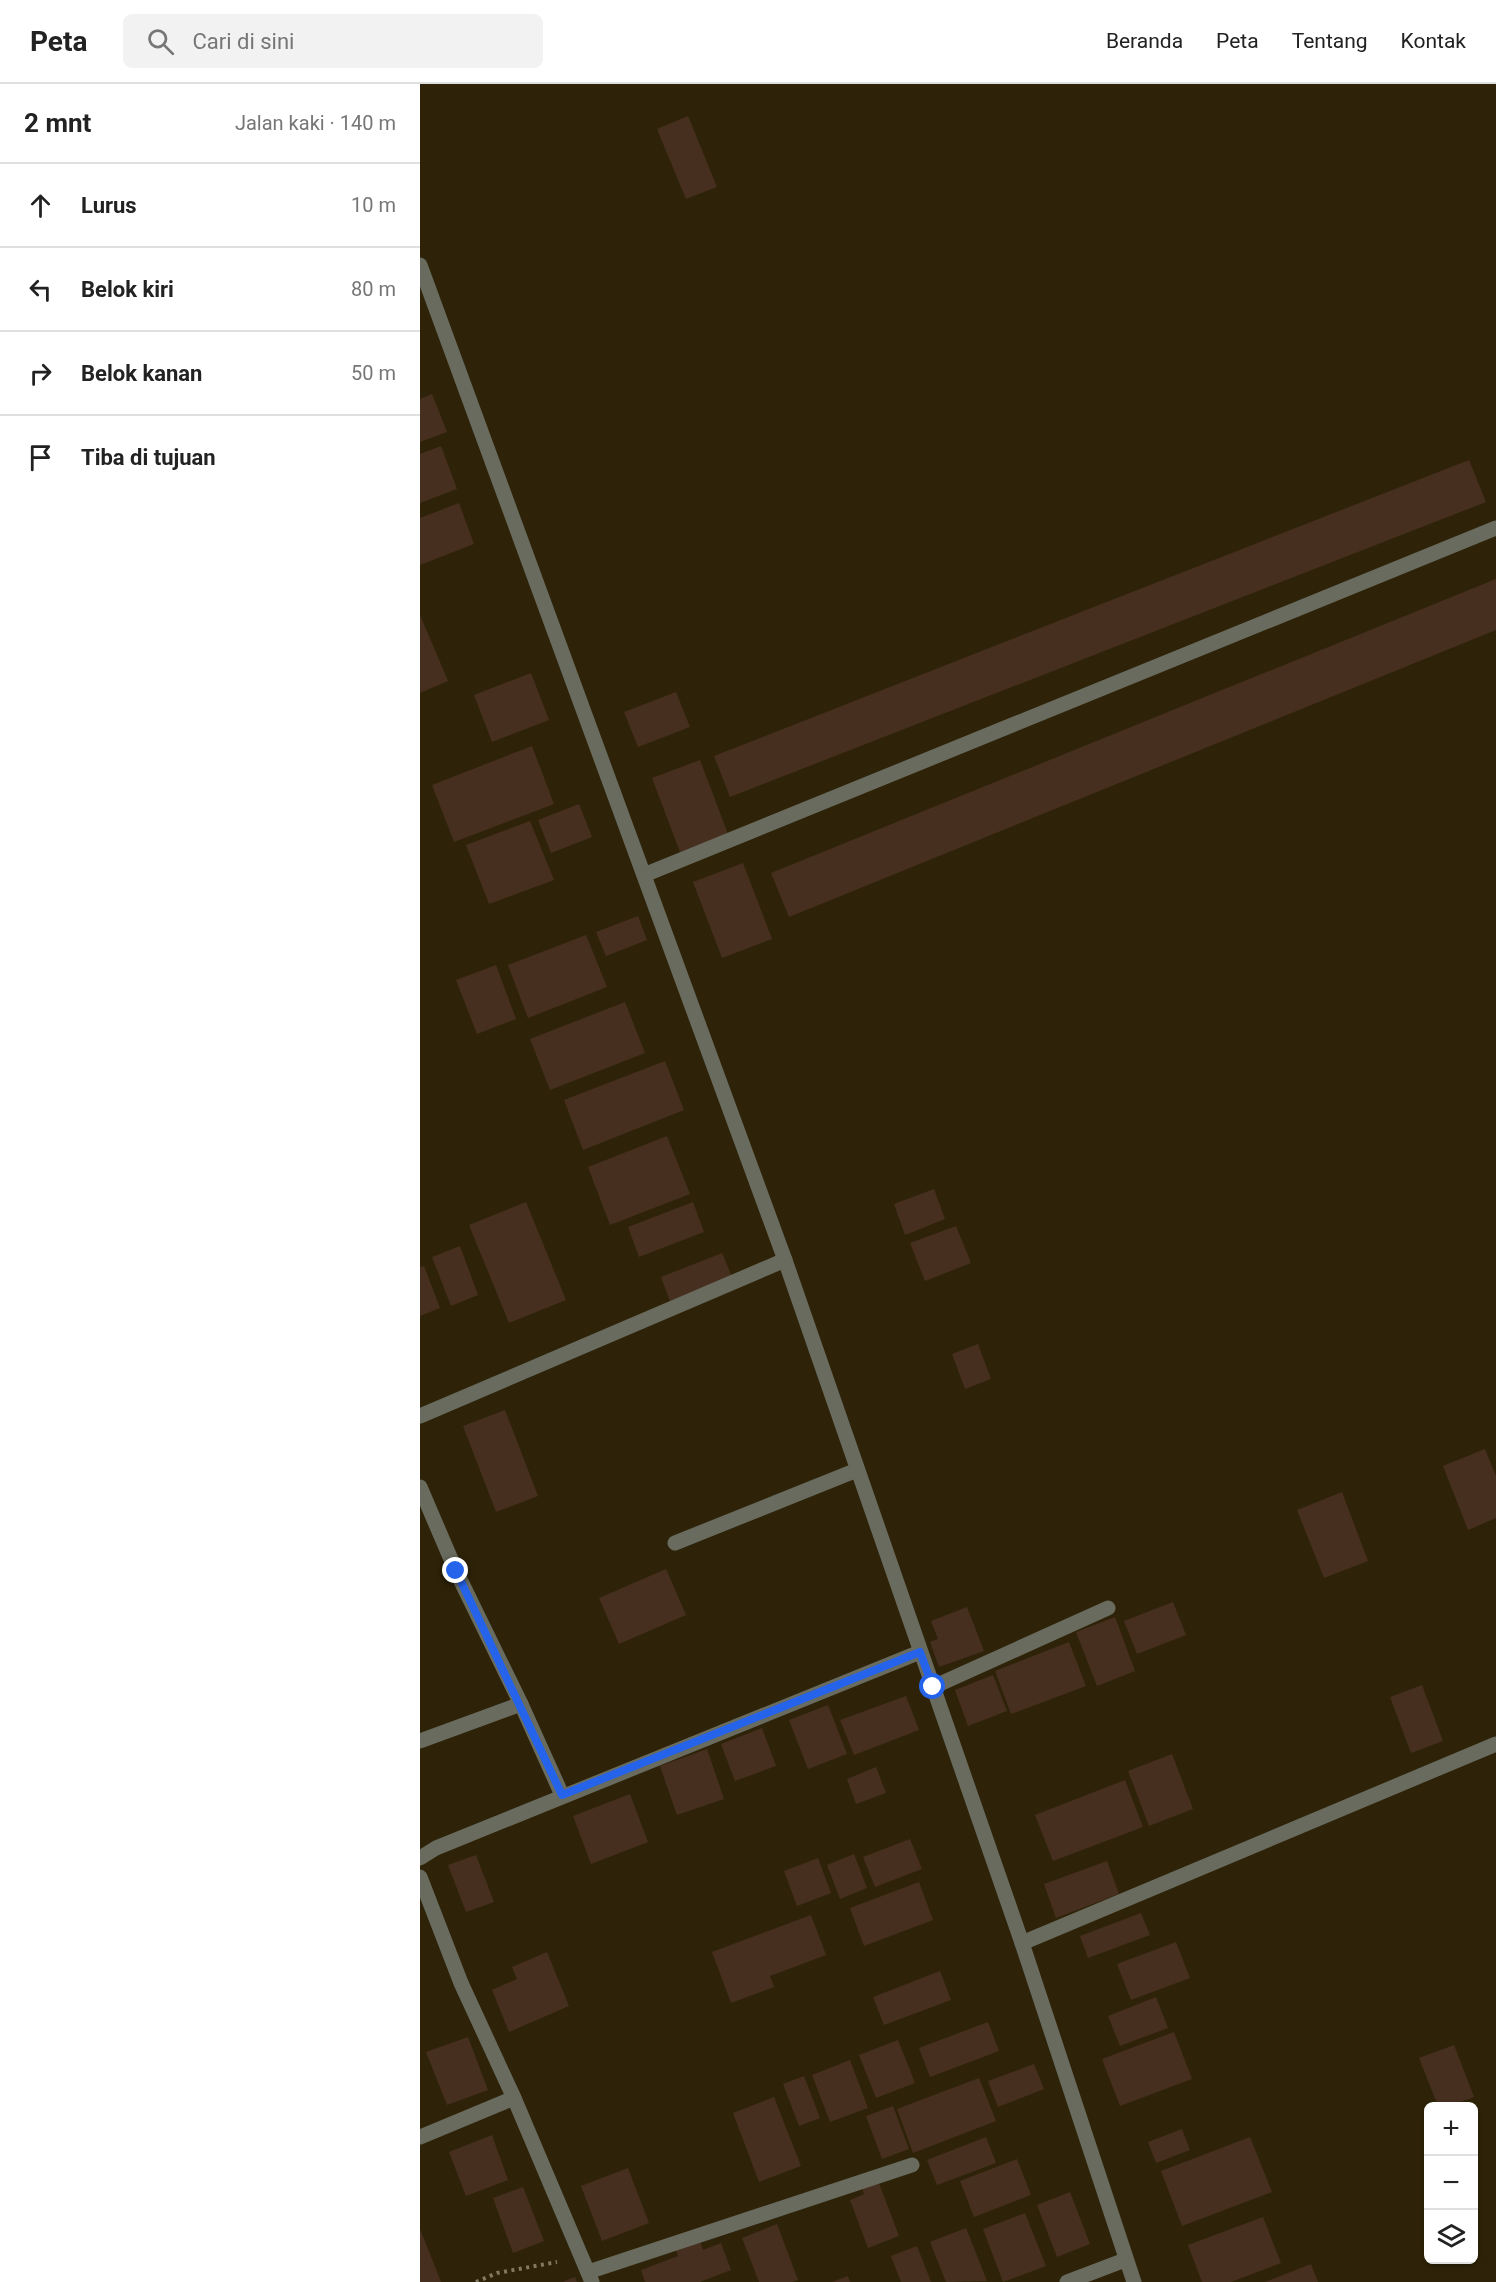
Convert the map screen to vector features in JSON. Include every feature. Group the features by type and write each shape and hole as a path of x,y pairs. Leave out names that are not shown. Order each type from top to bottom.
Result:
{"street":[{"path":"420,265 785,1260 1022,1943 1134,2282"},
{"path":"644,875 1496,528"},
{"path":"420,1416 785,1260"},
{"path":"675,1543 857,1470"},
{"path":"420,1487 456,1571 521,1704 562,1795"},
{"path":"933,1687 1108,1608"},
{"path":"420,1858 436,1848 562,1795 920,1652"},
{"path":"420,1741 521,1704"},
{"path":"1022,1943 1496,1744"},
{"path":"420,1877 461,1983 514,2098 590,2277 912,2165"},
{"path":"420,2137 514,2098"},
{"path":"1067,2282 1125,2260"}],"path":[{"path":"476,2282 497,2273 548,2262 570,2261 590,2277"}],"building":[{"path":"688,116 717,187 686,199 657,129"},
{"path":"432,394 447,432 420,442 420,399"},
{"path":"441,446 457,489 420,503 420,454"},
{"path":"1469,460 1486,502 730,797 714,756"},
{"path":"459,503 474,544 420,565 420,518"},
{"path":"1496,579 1496,630 789,917 771,873"},
{"path":"420,615 448,681 420,693"},
{"path":"531,673 549,720 492,742 474,695"},
{"path":"676,692 690,727 638,747 624,712"},
{"path":"532,746 554,804 454,842 432,785"},
{"path":"700,760 728,834 680,852 652,778"},
{"path":"579,804 592,837 551,853 538,820"},
{"path":"530,821 554,880 489,904 466,845"},
{"path":"743,863 772,939 722,958 693,882"},
{"path":"638,916 647,940 606,956 596,932"},
{"path":"586,935 607,987 528,1018 508,965"},
{"path":"496,965 516,1019 477,1034 456,980"},
{"path":"625,1002 645,1053 550,1090 530,1039"},
{"path":"665,1061 684,1110 583,1150 564,1100"},
{"path":"667,1136 690,1194 610,1225 588,1167"},
{"path":"934,1189 945,1219 905,1235 894,1204"},
{"path":"526,1202 566,1300 509,1323 469,1225"},
{"path":"693,1202 704,1232 639,1257 628,1227"},
{"path":"956,1226 971,1263 925,1281 910,1243"},
{"path":"460,1246 478,1295 451,1306 432,1257"},
{"path":"722,1253 732,1277 670,1301 661,1277"},
{"path":"424,1266 440,1308 420,1316 420,1267"},
{"path":"978,1344 991,1379 965,1389 952,1354"},
{"path":"505,1410 538,1496 496,1512 463,1426"},
{"path":"1485,1449 1496,1476 1496,1518 1468,1530 1443,1466"},
{"path":"1342,1492 1368,1561 1324,1578 1297,1510"},
{"path":"666,1569 686,1615 619,1644 599,1598"},
{"path":"1173,1602 1186,1635 1137,1654 1124,1621"},
{"path":"967,1607 984,1651 939,1667 930,1642 938,1639 931,1621"},
{"path":"1115,1617 1135,1671 1097,1686 1076,1632"},
{"path":"1069,1642 1086,1686 1011,1714 995,1671"},
{"path":"993,1675 1007,1711 968,1726 955,1690"},
{"path":"1422,1685 1443,1741 1411,1753 1390,1697"},
{"path":"906,1696 919,1730 854,1755 840,1720"},
{"path":"828,1705 847,1754 808,1769 789,1720"},
{"path":"762,1728 776,1766 735,1781 721,1744"},
{"path":"707,1749 724,1799 677,1815 660,1766"},
{"path":"1172,1754 1193,1809 1149,1826 1128,1771"},
{"path":"876,1767 886,1793 856,1804 847,1779"},
{"path":"1125,1780 1143,1827 1053,1861 1035,1815"},
{"path":"630,1794 648,1842 591,1864 573,1816"},
{"path":"910,1839 922,1869 875,1887 863,1857"},
{"path":"854,1854 867,1888 840,1899 827,1865"},
{"path":"476,1855 494,1902 466,1912 448,1865"},
{"path":"818,1858 831,1893 797,1906 784,1871"},
{"path":"1107,1861 1119,1894 1056,1918 1044,1884"},
{"path":"919,1882 933,1920 864,1946 850,1908"},
{"path":"1141,1913 1150,1935 1088,1958 1080,1936"},
{"path":"811,1915 826,1955 770,1976 774,1987 731,2003 712,1952"},
{"path":"1176,1942 1190,1978 1131,2000 1117,1964"},
{"path":"547,1952 569,2006 509,2032 492,1990 517,1979 512,1967"},
{"path":"940,1971 951,2000 884,2025 873,1997"},
{"path":"1156,1997 1168,2028 1120,2046 1108,2016"},
{"path":"988,2022 999,2051 930,2077 919,2048"},
{"path":"1174,2032 1192,2079 1120,2106 1102,2059"},
{"path":"468,2037 488,2090 447,2105 426,2052"},
{"path":"898,2040 915,2083 876,2098 859,2055"},
{"path":"1454,2045 1474,2097 1460,2102 1436,2102 1419,2058"},
{"path":"850,2060 868,2108 830,2122 812,2075"},
{"path":"1034,2064 1044,2089 998,2107 988,2081"},
{"path":"804,2076 820,2118 799,2126 783,2084"},
{"path":"979,2078 996,2121 913,2153 897,2109"},
{"path":"774,2097 801,2166 759,2182 733,2113"},
{"path":"893,2106 909,2149 882,2159 866,2116"},
{"path":"1182,2129 1190,2150 1156,2163 1148,2142"},
{"path":"492,2135 508,2180 466,2196 449,2152"},
{"path":"986,2137 996,2163 937,2185 927,2160"},
{"path":"1250,2137 1272,2192 1182,2226 1161,2171"},
{"path":"1017,2159 1031,2195 974,2217 960,2181"},
{"path":"628,2168 649,2223 602,2241 581,2186"},
{"path":"877,2178 899,2236 868,2248 850,2200 864,2194 861,2185"},
{"path":"523,2187 544,2241 513,2253 493,2198"},
{"path":"1070,2192 1090,2244 1057,2257 1037,2205"},
{"path":"1025,2213 1046,2266 1003,2282 983,2229"},
{"path":"1263,2217 1281,2263 1231,2282 1202,2282 1188,2245"},
{"path":"777,2224 798,2280 759,2282 742,2238"},
{"path":"966,2228 987,2281 946,2282 930,2242"},
{"path":"420,2229 441,2282 420,2282"},
{"path":"699,2238 703,2250 721,2243 731,2270 700,2282 645,2282 641,2270 678,2256 675,2247"},
{"path":"917,2246 931,2282 901,2282 891,2256"},
{"path":"1311,2264 1318,2282 1265,2282"},
{"path":"848,2276 850,2282 832,2282"},
{"path":"575,2277 577,2282 562,2282"}],"route":[{"path":"456,1571 521,1704 562,1795 920,1652 933,1687"}]}
